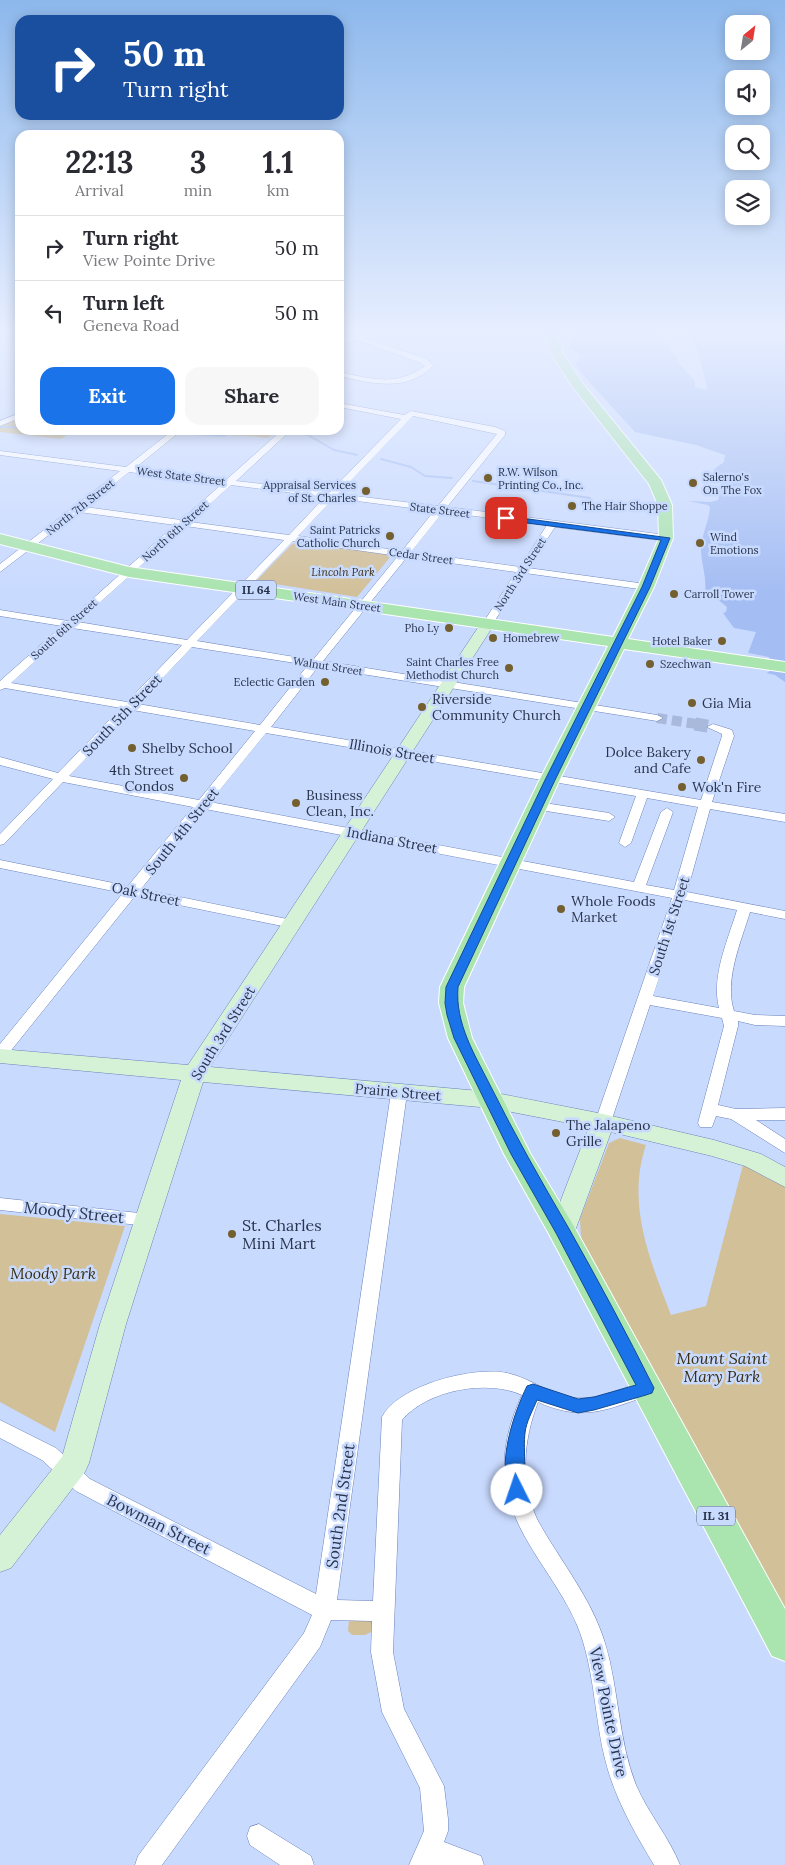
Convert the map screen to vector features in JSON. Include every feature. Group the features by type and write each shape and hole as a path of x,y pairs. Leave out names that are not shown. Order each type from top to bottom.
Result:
{"main road":[{"name":"IL 31","path":"605,419 656,483 665,505 666,538 646,587 550,780 452,987 451,1003 460,1038 517,1154 562,1231 785,1644"},
{"name":"West Main Street","path":"0,539 129,572 617,643"},
{"name":"IL 64","path":"617,643 777,666"}],"street":[{"name":"South 5th Street","path":"0,841 405,419"},
{"name":"South 4th Street","path":"0,1055 502,433 500,431 441,419"},
{"name":"North 7th Street","path":"0,569 172,435"},
{"name":"North 6th Street","path":"129,572 281,435"},
{"name":"West State Street","path":"0,454 333,496"},
{"name":"State Street","path":"333,496 666,538"},
{"name":"Cedar Street","path":"78,509 646,587"},
{"name":"North 3rd Street","path":"488,624 552,524"},
{"name":"South 6th Street","path":"1,685 129,572"},
{"name":"Walnut Street","path":"0,613 657,718"},
{"name":"South 3rd Street","path":"0,1558 75,1463 113,1324 194,1074 488,624"},
{"name":"Illinois Street","path":"1,685 265,729 550,780 785,818"},
{"name":"South 1st Street","path":"603,1122 680,894 705,805 728,736 728,732 719,728"},
{"name":"Indiana Street","path":"0,761 62,778 785,914"},
{"path":"625,843 642,795"},
{"path":"538,806 610,817"},
{"path":"639,887 667,812"},
{"name":"Oak Street","path":"0,864 292,924"},
{"path":"745,907 729,961 725,988 725,1006 730,1015 731,1026 708,1116 785,1114"},
{"path":"644,998 755,1020 785,1021"},
{"name":"Prairie Street","path":"0,1055 491,1100 603,1122 714,1148 753,1160 785,1178"},
{"name":"South 2nd Street","path":"147,1865 312,1640 324,1610 399,1093"},
{"path":"736,1115 785,1147"},
{"path":"562,1231 603,1122"},
{"name":"Moody Street","path":"0,1204 148,1220"},
{"path":"472,1865 426,1857 436,1819 432,1786 393,1712 382,1652 392,1417 403,1406 424,1394 486,1379 506,1381 566,1404 578,1406 594,1404 646,1388"},
{"name":"View Pointe Drive","path":"533,1391 517,1431 515,1469 517,1490 523,1512 536,1537 562,1576 586,1622 601,1667 621,1776 639,1816 668,1865"},
{"name":"Bowman Street","path":"0,1428 49,1454 82,1485 324,1610"},
{"path":"324,1610 383,1611"},
{"path":"259,1836 302,1865"}],"green space":[{"path":"15,419 15,434 0,432 0,425"},
{"path":"26,435 67,435 61,439"},
{"path":"222,435 271,435 268,438"},
{"name":"Lincoln Park","path":"299,542 392,555 357,597 256,581 292,544"},
{"name":"Mount Saint Mary Park","path":"620,1138 646,1145 640,1167 639,1189 643,1232 655,1274 671,1315 706,1306 744,1161 785,1183 785,1615 581,1238 580,1219 609,1143"},
{"name":"Moody Park","path":"0,1214 125,1226 55,1432 0,1402"},
{"path":"349,1619 373,1620 373,1631 365,1635 352,1635 348,1631"}],"water":[{"path":"623,419 785,419 785,682 775,675 766,673 769,672 769,657 748,653 756,632 734,628 723,613 726,612 727,607 715,597 705,592 701,549 710,507 688,501 711,502 718,500 721,491 720,473 713,470 724,462 725,455 696,445 635,432"}],"waterway":[{"path":"0,427 15,427"},
{"path":"209,435 225,435"},
{"path":"308,435 334,450 357,455"},
{"path":"381,459 411,467 425,476 452,478"},
{"path":"473,481 590,498"}],"tunnel":[{"path":"657,718 703,725"},
{"path":"695,724 713,727"}],"place":[{"name":"R.W. Wilson Printing Co., Inc.","path":"488,478"},
{"name":"Salerno's On The Fox","path":"693,483"},
{"name":"Appraisal Services of St. Charles","path":"366,491"},
{"name":"The Hair Shoppe","path":"572,506"},
{"name":"Saint Patricks Catholic Church","path":"390,536"},
{"name":"Wind Emotions","path":"700,543"},
{"name":"Carroll Tower","path":"674,594"},
{"name":"Pho Ly","path":"449,628"},
{"name":"Homebrew","path":"493,638"},
{"name":"Hotel Baker","path":"722,641"},
{"name":"Szechwan","path":"650,664"},
{"name":"Saint Charles Free Methodist Church","path":"509,668"},
{"name":"Eclectic Garden","path":"325,682"},
{"name":"Gia Mia","path":"692,703"},
{"name":"Riverside Community Church","path":"422,707"},
{"name":"Shelby School","path":"132,748"},
{"name":"Dolce Bakery and Cafe","path":"701,760"},
{"name":"4th Street Condos","path":"184,778"},
{"name":"Wok'n Fire","path":"682,787"},
{"name":"Business Clean, Inc.","path":"296,803"},
{"name":"Whole Foods Market","path":"561,909"},
{"name":"The Jalapeno Grille","path":"556,1133"},
{"name":"St. Charles Mini Mart","path":"232,1234"}],"route":[{"path":"506,518 666,538 646,587 550,780 452,987 451,1003 460,1038 517,1154 562,1231 646,1388 594,1404 578,1406 566,1404 533,1391 517,1431 515,1469 517,1490"}]}
